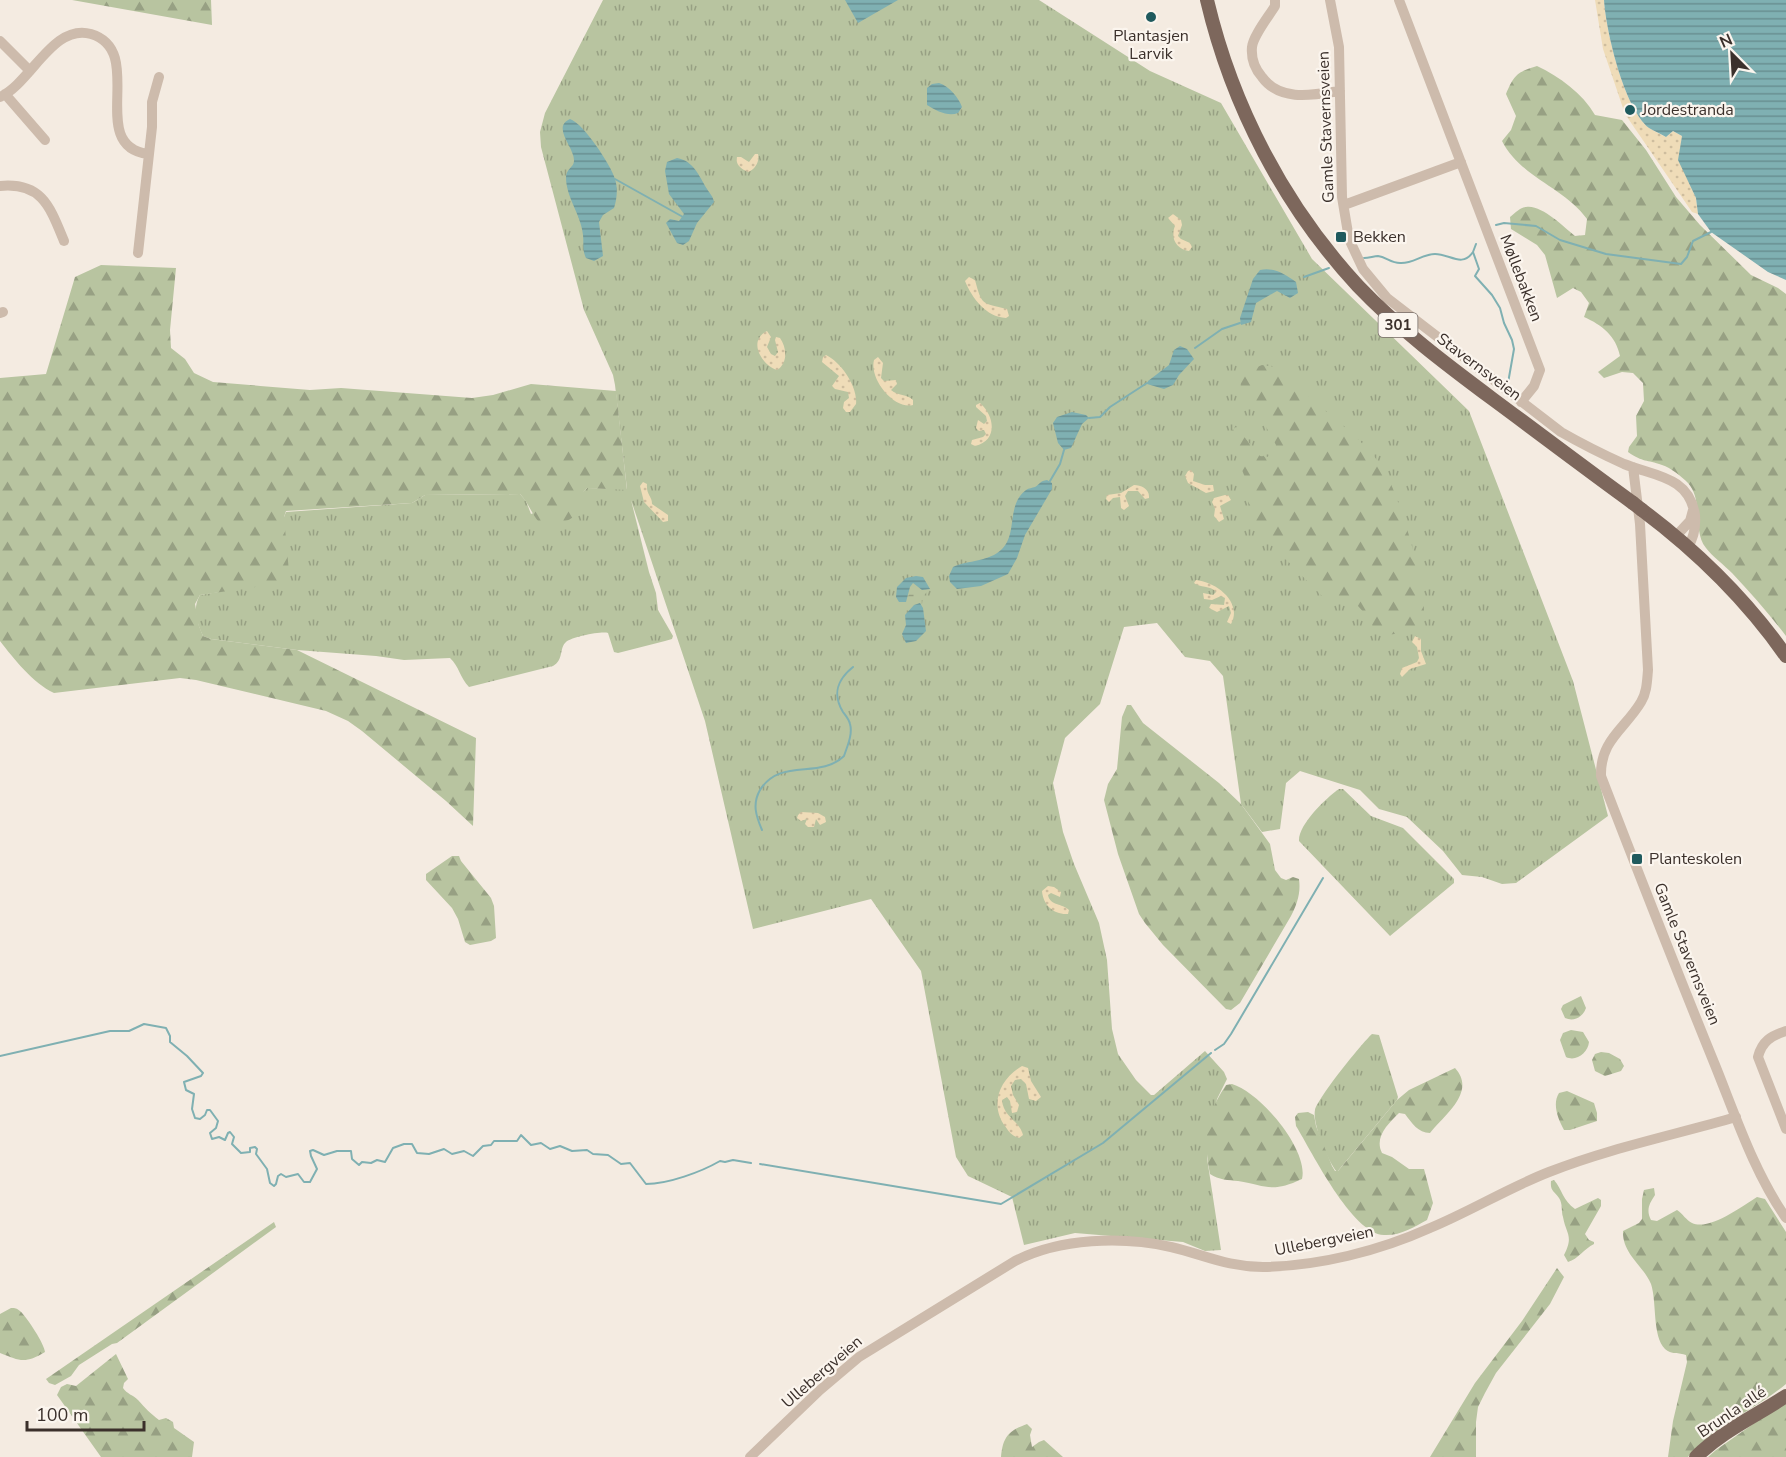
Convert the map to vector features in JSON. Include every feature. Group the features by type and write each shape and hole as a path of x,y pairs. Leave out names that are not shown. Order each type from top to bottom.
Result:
{"main road":[{"name":"Stavernsveien","path":"1207,0 1223,61 1255,134 1284,188 1318,239 1358,286 1429,351 1638,512 1688,547 1741,599 1786,656"},
{"name":"Stavernsveien","path":"1215,0 1234,84"},
{"name":"Brunla allé","path":"1696,1457 1731,1429 1786,1396"}],"street":[{"path":"1275,0 1275,6 1252,46 1255,68 1269,87 1288,95 1340,91"},
{"name":"Gamle Stavernsveien","path":"1330,0 1339,47 1344,205 1349,239 1363,269 1387,298 1561,432 1587,447 1633,467 1657,473 1680,486 1689,495 1693,507"},
{"name":"Møllebakken","path":"1399,0 1540,370 1534,386 1521,402"},
{"path":"45,140 3,95 15,88 56,44 71,34 83,33 99,37 114,56 120,136 131,149 148,154"},
{"path":"0,41 30,71"},
{"path":"138,253 153,102 159,77"},
{"path":"1344,205 1461,162"},
{"path":"0,186 20,185 39,196 49,208 64,241"},
{"path":"130,219 141,220"},
{"path":"58,227 69,223"},
{"name":"Gamle Stavernsveien","path":"1633,467 1638,512 1648,670 1647,688 1640,703 1614,734 1606,749 1600,762 1601,776 1736,1117 1757,1167 1786,1218"},
{"path":"1676,537 1690,521 1693,507"},
{"path":"1688,547 1693,540 1696,523 1693,507"},
{"path":"1786,1031 1773,1035 1765,1041 1758,1057 1786,1129"},
{"name":"Ullebergveien","path":"750,1457 820,1390 859,1358 1015,1261 1040,1250 1085,1242 1155,1244 1183,1250 1219,1262 1248,1266 1286,1265 1333,1258 1370,1249 1421,1232 1567,1165 1620,1148 1736,1117"}],"green space":[{"path":"72,0 211,0 212,25"},
{"path":"603,0 1039,0 1150,71 1221,103 1312,259 1469,411 1573,681 1608,816 1516,883 1502,884 1482,877 1462,875 1443,851 1407,817 1379,809 1360,790 1300,771 1286,783 1280,829 1262,832 1241,804 1223,676 1210,661 1185,657 1157,623 1124,627 1100,704 1065,738 1053,783 1063,832 1099,923 1107,960 1112,1029 1118,1054 1136,1080 1151,1095 1154,1095 1205,1051 1224,1072 1227,1079 1217,1099 1207,1158 1221,1250 1205,1251 1183,1242 1075,1233 1024,1245 1012,1197 968,1176 956,1157 921,971 871,899 753,929 705,721 631,500 656,593 658,610 673,636 672,639 618,653 614,652 608,633 574,638 566,642 559,661 553,666 469,687 450,658 404,660 297,650 203,636 197,621 196,610 200,595 218,592 286,512 412,503 425,495 520,494 526,501 531,514 579,496 587,488 627,489 613,375 584,310 541,147 540,132 545,113"},
{"path":"1537,66 1570,86 1595,115 1622,120 1646,150 1676,197 1700,225 1751,275 1786,294 1786,636 1746,588 1706,548 1700,533 1696,498 1688,483 1669,468 1628,452 1637,436 1636,416 1644,401 1643,383 1633,373 1622,372 1604,378 1598,372 1620,356 1612,337 1597,324 1584,317 1589,303 1581,292 1573,288 1557,298 1545,255 1537,245 1511,229 1510,217 1522,208 1532,207 1552,217 1575,236 1585,235 1587,219 1567,198 1520,164 1502,141 1511,130 1516,116 1506,94 1517,75"},
{"path":"101,265 176,268 170,330 171,348 185,359 194,373 213,382 310,390 341,388 472,398 493,395 531,384 616,391 627,490 587,488 572,518 562,522 539,522 520,494 425,495 412,503 286,511 284,517 289,572 283,583 200,595 195,604 203,636 297,650 476,738 473,826 362,731 348,721 326,711 180,678 54,693 31,677 0,641 0,378 46,374 75,277"},
{"path":"1262,365 1280,369 1290,377 1359,440 1382,467 1397,498 1417,565 1424,620 1414,627 1396,634 1377,634 1367,616 1358,606 1346,600 1322,596 1261,534 1253,521 1249,510 1246,480 1236,455 1231,431 1236,427 1260,456 1267,457 1274,453 1276,445 1258,412 1241,390 1240,374"},
{"path":"913,583 919,588 929,590 923,596 922,604 920,603 905,615 899,602 901,603 909,595"},
{"path":"1127,705 1131,705 1143,723 1219,783 1241,804 1270,844 1275,870 1281,878 1299,879 1298,898 1291,916 1240,1003 1231,1010 1226,1009 1163,945 1145,923 1139,914 1118,854 1104,800 1108,784 1117,769 1122,717"},
{"path":"1339,789 1343,789 1371,816 1403,828 1454,879 1454,883 1390,936 1299,841 1303,827 1308,820 1320,805"},
{"path":"452,856 459,856 491,898 494,906 496,938 491,941 470,945 465,942 452,908 426,880 426,874"},
{"path":"1581,996 1586,1008 1583,1014 1575,1019 1565,1018 1561,1009 1563,1005"},
{"path":"1571,1030 1583,1032 1589,1042 1584,1053 1574,1058 1566,1057 1560,1040 1563,1033"},
{"path":"1372,1034 1379,1035 1398,1097 1337,1172 1322,1142 1316,1124 1315,1110 1340,1071"},
{"path":"1609,1053 1620,1059 1624,1066 1621,1071 1605,1076 1595,1071 1592,1060 1595,1054"},
{"path":"1455,1068 1461,1077 1460,1094 1450,1111 1430,1133 1419,1129 1405,1114 1399,1113 1381,1136 1382,1153 1409,1169 1424,1169 1433,1203 1427,1220 1396,1234 1384,1235 1372,1231 1346,1207 1334,1190 1296,1126 1295,1117 1298,1113 1308,1112 1314,1115 1332,1166 1335,1171 1338,1171 1397,1100 1409,1090"},
{"path":"1232,1084 1256,1098 1280,1124 1298,1153 1302,1167 1302,1179 1283,1186 1270,1187 1224,1179 1210,1174 1207,1139 1210,1117 1226,1085"},
{"path":"1567,1091 1594,1103 1597,1121 1564,1130 1558,1116 1556,1102 1559,1093"},
{"path":"1554,1180 1575,1209 1598,1198 1601,1200 1601,1206 1585,1234 1594,1244 1568,1262 1564,1255 1568,1235 1560,1200 1551,1187 1551,1181"},
{"path":"1654,1188 1655,1195 1648,1210 1651,1220 1657,1221 1677,1210 1692,1223 1707,1224 1725,1217 1757,1197 1765,1199 1786,1232 1786,1384 1712,1434 1688,1457 1668,1457 1673,1421 1687,1362 1686,1355 1670,1352 1661,1343 1656,1327 1651,1284 1629,1253 1624,1239 1623,1231 1642,1219 1644,1190"},
{"path":"274,1222 276,1227 117,1343 79,1365 71,1376 55,1385 46,1379"},
{"path":"1557,1268 1564,1277 1550,1304 1496,1373 1478,1407 1476,1457 1430,1457 1475,1383 1522,1321"},
{"path":"11,1308 18,1309 27,1319 45,1352 27,1360 0,1353 0,1314"},
{"path":"116,1354 128,1379 123,1388 159,1420 166,1418 173,1422 174,1428 194,1442 192,1457 101,1457 57,1395 61,1387 67,1384 76,1386"},
{"path":"1786,1401 1786,1457 1708,1457 1716,1450"},
{"path":"1027,1424 1032,1429 1030,1435 1032,1447 1044,1440 1063,1457 1001,1457 1003,1444 1011,1432"}],"sand":[{"name":"Jordestranda","path":"1595,0 1604,0 1608,30 1618,68 1624,87 1640,118 1649,128 1666,137 1673,131 1682,136 1679,160 1696,198 1698,214 1692,212 1625,114 1603,49"},
{"path":"755,154 758,154 758,162 751,171 748,172 741,168 737,157 749,162"},
{"path":"1173,214 1181,220 1182,225 1178,236 1190,243 1192,247 1189,251 1184,250 1175,242 1173,235 1175,226 1168,218"},
{"path":"969,277 975,280 979,295 984,302 1007,309 1009,316 999,317 981,306 965,281"},
{"path":"767,331 771,337 767,347 771,354 775,356 778,352 776,337 780,338 784,346 785,359 777,370 766,363 757,346 761,335"},
{"path":"826,355 843,369 854,390 856,404 850,412 846,412 843,408 844,402 849,398 848,392 832,386 839,376 822,362"},
{"path":"878,357 883,363 881,378 884,381 896,380 897,384 891,390 911,398 913,405 898,403 884,392 873,368 874,360"},
{"path":"980,403 989,414 992,428 988,439 975,446 971,444 972,440 986,434 984,430 979,431 976,428 978,420 984,424 987,421 986,416 976,407"},
{"path":"1191,470 1194,474 1193,481 1213,485 1214,491 1206,493 1188,483 1185,476"},
{"path":"643,482 647,484 652,504 668,515 668,521 663,522 644,502 640,486"},
{"path":"1134,485 1144,488 1149,498 1145,499 1138,491 1128,491 1125,496 1129,506 1124,510 1121,508 1120,497 1113,498 1109,502 1106,499 1107,495 1121,493"},
{"path":"1228,495 1231,500 1220,506 1224,519 1219,522 1214,516 1215,509 1212,502 1214,498"},
{"path":"1196,580 1212,585 1226,594 1233,608 1234,616 1231,624 1227,622 1231,613 1229,606 1217,612 1209,608 1211,604 1224,605 1225,598 1221,596 1212,600 1204,599 1203,593 1213,595 1216,592 1211,588 1196,585 1194,583"},
{"path":"1415,636 1421,639 1421,651 1426,664 1410,669 1402,677 1400,674 1402,668 1417,662 1419,658 1417,647 1412,642"},
{"path":"801,812 818,813 825,817 826,822 820,825 816,819 814,827 808,827 805,824 807,819 801,821 797,818"},
{"path":"1048,886 1061,892 1060,897 1051,893 1048,895 1049,899 1069,910 1068,914 1058,913 1047,905 1042,891"},
{"path":"1022,1066 1028,1068 1031,1081 1041,1097 1036,1101 1029,1099 1026,1084 1021,1079 1015,1080 1011,1086 1019,1105 1017,1112 1012,1113 1007,1097 1002,1100 1005,1111 1021,1130 1023,1135 1019,1138 1011,1134 1000,1118 998,1101 1003,1085 1014,1071"}],"water":[{"path":"845,0 898,0 858,23"},
{"path":"1604,0 1786,0 1786,280 1768,272 1711,232 1698,214 1696,198 1678,160 1682,136 1673,131 1666,137 1649,128 1640,118 1624,87 1618,68 1608,30"},
{"path":"939,83 959,100 962,107 958,113 946,114 927,105 927,88"},
{"path":"570,119 582,128 596,145 616,182 617,194 614,208 603,215 599,222 603,256 594,261 586,258 582,227 567,185 566,174 574,161 563,127"},
{"path":"677,158 688,162 695,170 714,202 697,223 689,241 683,245 677,243 666,223 670,219 679,221 684,214 669,194 665,171 667,162"},
{"path":"1260,270 1275,270 1288,276 1296,282 1298,293 1290,298 1277,291 1256,303 1251,322 1241,325 1240,318 1253,279"},
{"path":"1180,346 1187,349 1194,359 1173,385 1164,389 1147,384 1169,365 1174,350"},
{"path":"1072,412 1086,415 1089,418 1082,424 1071,448 1064,450 1058,443 1053,423 1057,417"},
{"path":"1047,480 1052,483 1052,489 1025,535 1017,558 1008,574 981,586 957,589 950,582 949,576 953,567 985,559 1002,549 1010,535 1016,503 1020,496 1026,490"},
{"path":"923,577 930,589 922,590 913,583 906,602 899,602 896,597 897,587 906,578"},
{"path":"920,603 923,608 926,631 916,641 906,643 902,634 906,625 905,615 914,605"}],"waterway":[{"path":"615,179 683,217"},
{"path":"1496,225 1504,223 1536,226 1560,240 1606,254 1681,264 1687,257 1693,241 1711,232"},
{"path":"1476,244 1473,252 1479,269 1475,276 1500,308 1512,340 1514,349 1508,383"},
{"path":"1364,258 1378,256 1405,263 1435,254 1460,260 1469,257 1473,252"},
{"path":"1304,277 1329,268"},
{"path":"1195,348 1222,329 1240,323"},
{"path":"1089,418 1100,417 1110,407 1147,383"},
{"path":"1050,481 1060,464 1064,450"},
{"path":"762,830 757,815 756,800 760,790 769,780 789,771 823,767 844,756 851,728 837,693 843,677 853,667"},
{"path":"1215,1050 1224,1044 1231,1034 1323,878"},
{"path":"0,1056 110,1031 129,1031 144,1024 166,1028 170,1042 203,1073 201,1076 184,1082 186,1090 194,1094 192,1109 195,1118 200,1119 207,1110 210,1110 218,1121 216,1128 210,1133 212,1139 219,1137 225,1140 230,1132 234,1137 232,1144 241,1153 250,1152 250,1148 255,1147 256,1154 267,1169 270,1183 274,1186 281,1174 286,1177 298,1174 304,1182 310,1182 317,1169 311,1156 310,1151 313,1150 324,1155 337,1151 351,1151 352,1159 359,1165 362,1162 371,1163 377,1160 385,1162 393,1148 404,1144 412,1144 417,1153 429,1154 444,1149 452,1154 464,1151 473,1156 483,1146 491,1145 494,1141 517,1141 521,1135 531,1145 541,1143 550,1149 560,1146 572,1151 587,1150 593,1154 608,1155 621,1164 630,1163 646,1184 684,1177 720,1161 733,1160 751,1163"},
{"path":"760,1164 1001,1204 1103,1143 1211,1053"}],"place":[{"name":"Plantasjen Larvik","path":"1151,17"},
{"name":"Jordestranda","path":"1630,110"},
{"name":"Bekken","path":"1341,237"},
{"name":"Planteskolen","path":"1637,859"}]}
